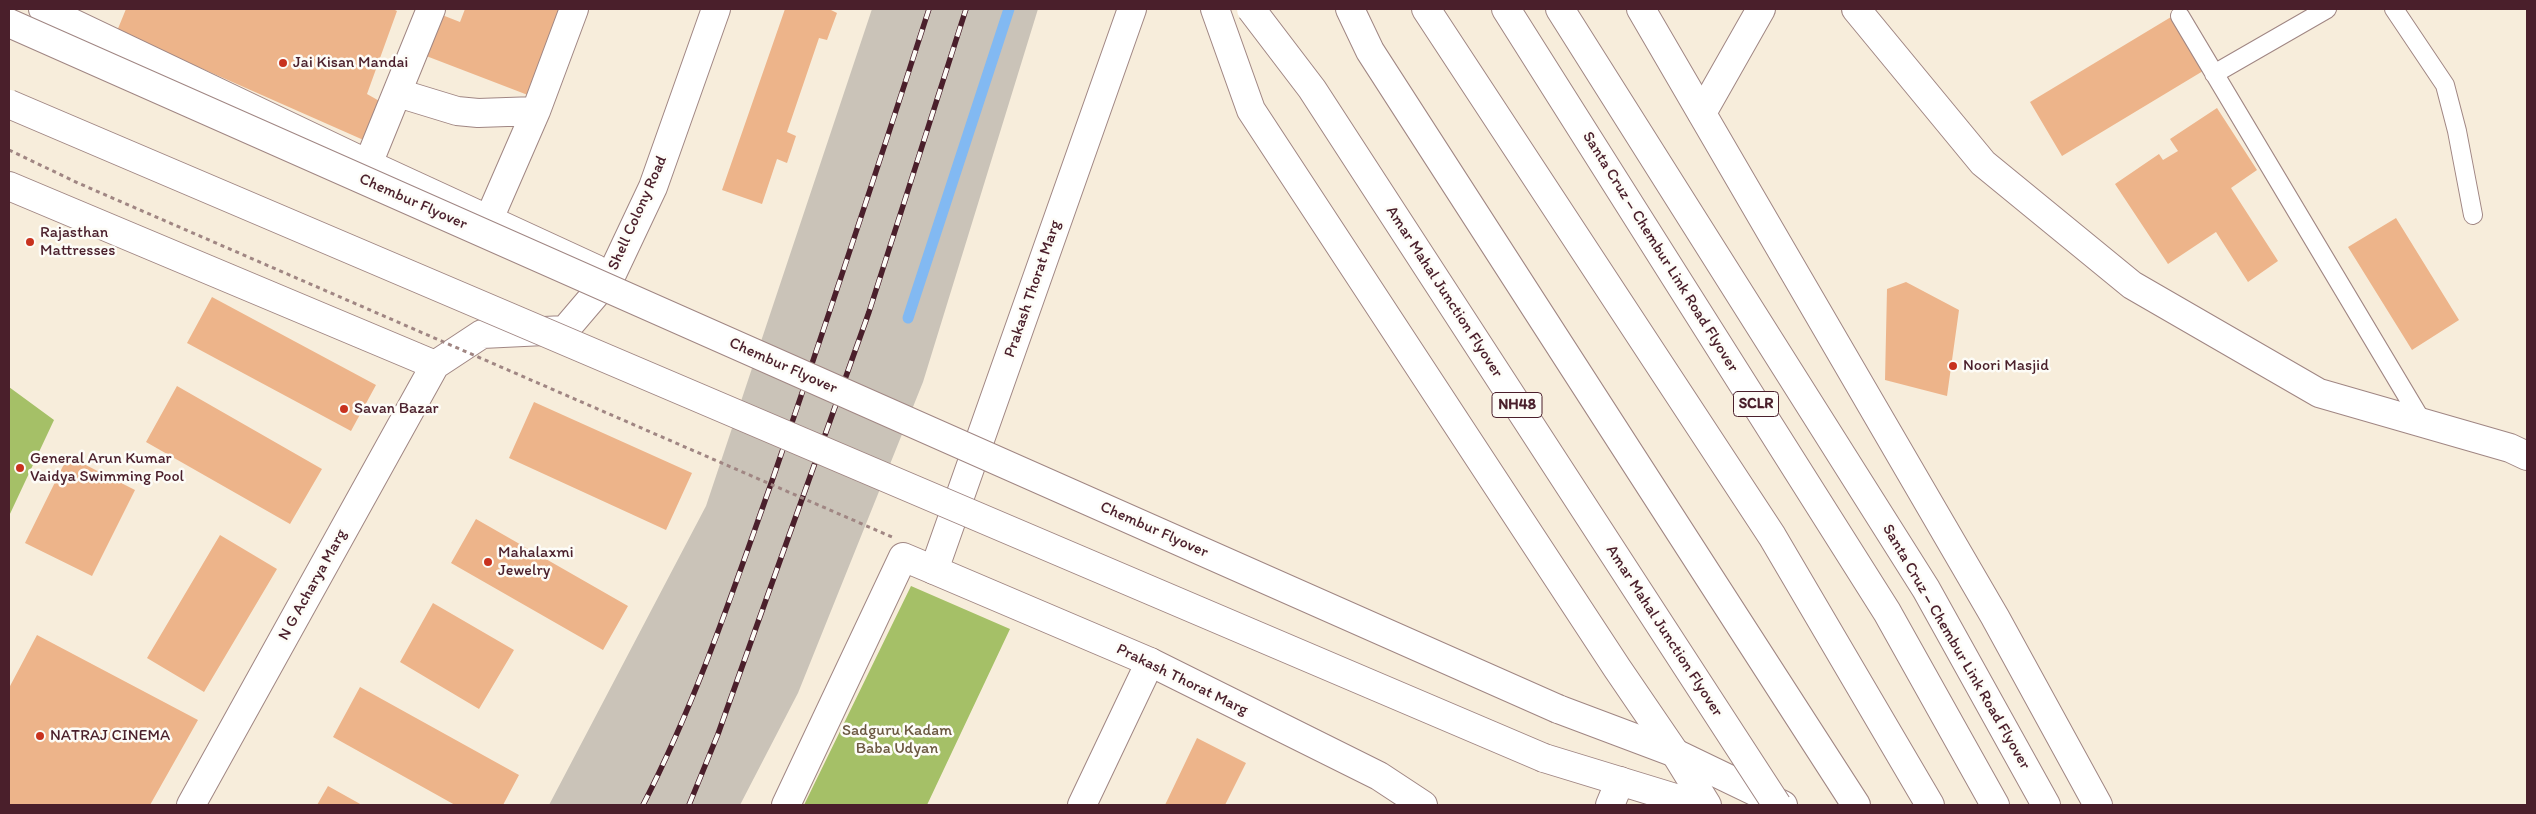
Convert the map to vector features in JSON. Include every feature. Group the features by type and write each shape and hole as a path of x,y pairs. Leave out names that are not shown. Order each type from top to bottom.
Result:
{"main road":[{"path":"43,9 368,164 611,276"},
{"path":"368,164 431,9"},
{"path":"489,219 536,111 574,9"},
{"name":"Shell Colony Road","path":"435,365 482,334 566,330 611,276 654,188 716,9"},
{"name":"Prakash Thorat Marg","path":"934,570 1132,9"},
{"path":"1216,9 1251,110 1617,668 1675,753 1707,805"},
{"name":"Amar Mahal Junction Flyover","path":"1251,9 1312,88 1777,805"},
{"path":"1350,9 1370,51 1856,805"},
{"path":"1426,9 1772,536 1930,805"},
{"name":"Santa Cruz – Chembur Link Road Flyover","path":"1506,9 1888,612 1995,805"},
{"name":"Santa Cruz – Chembur Link Road Flyover","path":"1560,9 1926,589 2046,805"},
{"path":"1641,9 1995,617 2098,805"},
{"path":"1702,113 1761,9"},
{"path":"1856,9 1983,163 2132,285 2319,393 2510,448 2527,456"},
{"name":"Chembur Flyover","path":"9,23 1558,710 1675,753 1783,805"},
{"path":"398,93 457,111 478,113 536,111"},
{"path":"9,104 1544,758 1615,793 1698,805"},
{"path":"9,186 435,365"},
{"name":"N G Acharya Marg","path":"191,805 435,365"},
{"name":"Prakash Thorat Marg","path":"786,805 903,557 1150,662 1378,776 1423,805"},
{"path":"1082,805 1150,662"}],"lane":[{"path":"2214,74 2327,9"},
{"path":"2394,9 2445,85 2457,131 2474,215"},
{"path":"2180,16 2423,423"}],"path":[{"path":"9,150 78,183 892,538"}],"shaded area":[{"path":"872,9 1038,9 923,382 798,693 740,805 549,805 706,506"}],"green space":[{"name":"General Arun Kumar Vaidya Swimming Pool","path":"9,387 54,420 9,516"},
{"name":"Sadguru Kadam Baba Udyan","path":"911,586 1010,629 927,805 804,805"}],"building":[{"name":"Jai Kisan Mandai","path":"126,9 393,9 397,11 367,94 390,107 368,142 117,31"},
{"path":"465,9 567,9 533,97 421,54 437,13 460,22"},
{"path":"785,9 829,9 837,13 827,40 819,38 787,132 796,136 787,163 777,159 762,204 722,190"},
{"path":"2171,17 2203,71 2062,156 2030,102"},
{"path":"2217,108 2257,170 2231,188 2278,261 2248,282 2216,232 2168,264 2115,184 2159,154 2163,160 2178,151 2170,139"},
{"path":"2396,218 2459,320 2412,350 2348,247"},
{"path":"1906,282 1959,310 1947,396 1885,380 1887,289"},
{"path":"212,297 376,385 351,431 187,343"},
{"path":"177,386 322,469 290,524 146,442"},
{"path":"534,402 692,473 666,530 509,458"},
{"path":"68,456 135,490 92,576 25,543"},
{"path":"476,519 628,606 603,650 451,563"},
{"path":"220,535 277,569 204,692 147,658"},
{"path":"433,603 514,650 479,709 400,662"},
{"path":"37,635 198,720 150,805 9,805 9,688"},
{"path":"360,687 519,775 503,805 455,805 333,737"},
{"path":"1197,738 1246,763 1225,805 1165,805"},
{"path":"328,786 362,805 317,805"}],"waterway":[{"path":"908,318 1009,9"}],"railway":[{"path":"643,805 697,686 743,564 832,304 929,9"},
{"path":"689,805 718,734 869,312 966,9"}],"place":[{"name":"Jai Kisan Mandai","path":"283,63"},
{"name":"Rajasthan Mattresses","path":"30,242"},
{"name":"Noori Masjid","path":"1953,366"},
{"name":"Savan Bazar","path":"344,409"},
{"name":"General Arun Kumar Vaidya Swimming Pool","path":"20,468"},
{"name":"Mahalaxmi Jewelry","path":"488,562"},
{"name":"NATRAJ CINEMA","path":"40,736"}]}
